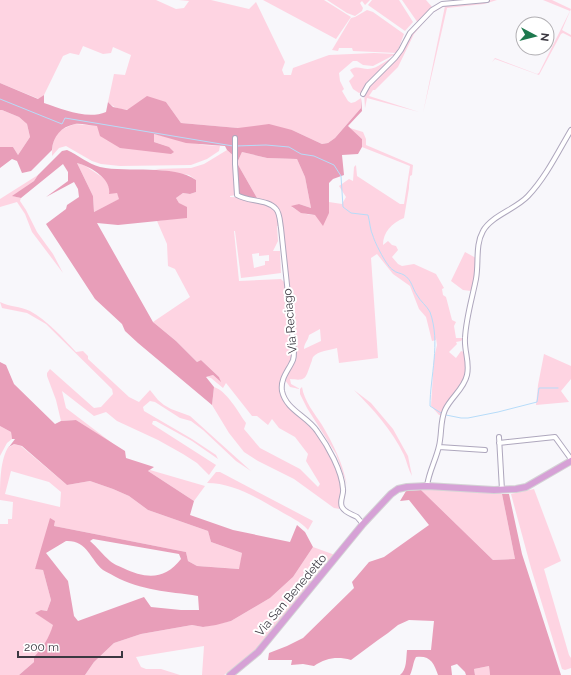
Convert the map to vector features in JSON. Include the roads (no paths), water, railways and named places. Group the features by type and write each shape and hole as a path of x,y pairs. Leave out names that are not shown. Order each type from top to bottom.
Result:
{"main road":[{"name":"Via San Benedetto","path":"230,675 258,652 363,523 391,494 398,489 427,486 516,490 526,487 571,460"}],"street":[{"path":"363,94 368,84 395,58 410,33 432,10 442,4 487,0"},
{"path":"427,486 429,472 439,446 445,410 461,390 467,377 468,362 465,338 476,279 480,237 489,223 519,205 528,197 539,184 571,130"},
{"name":"Via Reciago","path":"235,138 235,177 237,195 271,205 277,210 281,228 294,351 293,360 286,372 282,384 284,399 288,405 304,417 317,430 332,456 341,477 344,491 341,506 345,511 363,523"},
{"path":"499,437 502,490"},
{"path":"499,443 555,437 571,460"},
{"path":"439,446 485,450"}],"waterway":[{"path":"0,99 62,124 65,118 233,146"},
{"path":"236,146 266,145 289,147 301,154 314,156 334,165 341,176 343,207 351,213 368,215 372,234 390,268 409,279 418,297 430,312 435,336 430,406 441,413"},
{"path":"446,415 468,418 498,412 537,402 539,388 558,388"}]}
